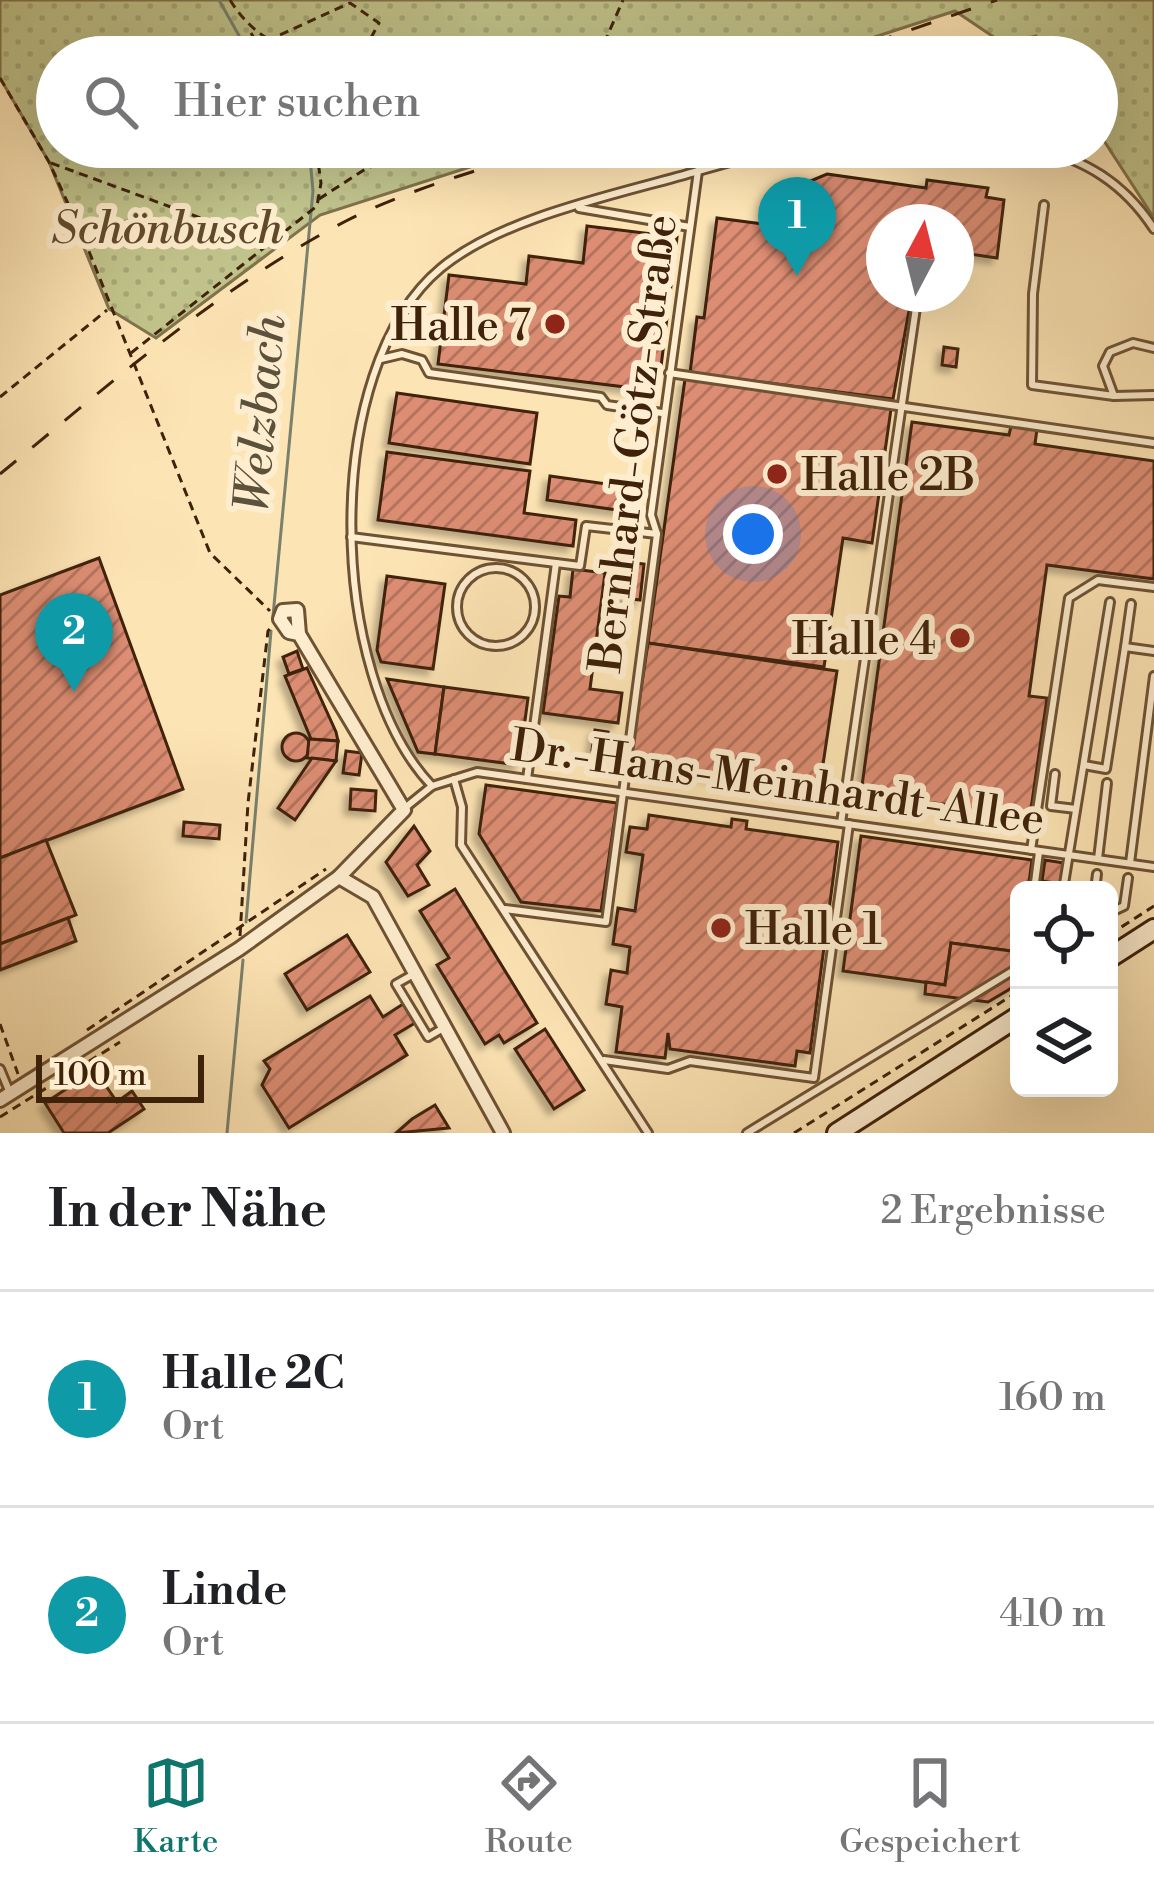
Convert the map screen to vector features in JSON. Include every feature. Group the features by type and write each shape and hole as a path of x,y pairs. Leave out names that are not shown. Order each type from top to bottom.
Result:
{"main road":[{"path":"1118,952 1154,929"},
{"path":"837,1133 1010,1022"}],"street":[{"path":"5,1093 239,950 404,810 299,634 289,632 280,619"},
{"path":"333,873 373,897 502,1133"}],"lane":[{"path":"432,786 412,766 391,728 364,657 350,537 357,464 371,384 381,359 439,269 480,242 575,207 709,168"},
{"path":"1087,168 1108,176 1154,229"},
{"name":"Bernhard-Götz-Straße","path":"505,909 606,922 657,534 651,515 663,413 698,171"},
{"path":"1044,205 1033,294 1032,385 1114,396 1154,395"},
{"path":"575,207 690,227"},
{"path":"814,1092 845,824 916,312"},
{"path":"1114,396 1103,366 1110,352 1133,343 1154,348"},
{"path":"381,359 402,354 422,360 429,373 601,397 607,405 663,413"},
{"path":"669,373 1154,443"},
{"path":"350,537 580,566 586,526 657,534"},
{"path":"527,779 556,563"},
{"path":"500,568 519,575 532,592 535,614 527,632 509,644 486,646 465,632 456,609 463,585 480,571 500,568"},
{"path":"1034,881 1069,598 1098,580 1154,587"},
{"path":"1065,881 1111,602"},
{"path":"1084,765 1106,769 1131,604"},
{"path":"1125,647 1154,651"},
{"path":"1130,863 1154,676"},
{"path":"1142,768 1154,770"},
{"name":"Dr.-Hans-Meinhardt-Allee","path":"404,810 432,786 477,772 1154,867"},
{"path":"1055,774 1051,806 1076,809"},
{"path":"454,779 462,807 461,845 648,1133"},
{"path":"1098,859 1107,783"},
{"path":"1095,881 1096,874"},
{"path":"1118,909 1124,906 1128,878"},
{"path":"747,1133 1010,972"},
{"path":"416,974 396,984 428,1037 445,1027"},
{"path":"604,1060 668,1069 690,1061 814,1078"},
{"path":"0,1069 5,1093"}],"path":[{"path":"230,0 253,36"},
{"path":"607,36 623,0"},
{"path":"277,36 350,3 379,22 372,36"},
{"path":"249,30 267,36"},
{"path":"0,78 36,138"},
{"path":"52,168 209,553 264,606"},
{"path":"66,168 248,236 280,235"},
{"path":"316,168 317,203"},
{"path":"131,353 367,168"},
{"path":"0,397 109,309"},
{"path":"239,950 248,802 268,631 280,619"},
{"path":"75,1038 333,873"},
{"path":"1118,929 1154,906"},
{"path":"794,1133 1010,998"},
{"path":"0,1024 18,1076 5,1093"},
{"path":"0,1117 120,1042"}],"green space":[{"name":"Schönbusch","path":"0,0 1154,0 1154,218 1118,162 1118,36 992,36 955,11 878,36 36,36 36,140 0,78"},
{"name":"Schönbusch","path":"51,168 467,168 320,215 156,338 109,309"}],"building":[{"path":"827,174 926,188 927,180 988,188 986,197 1004,200 997,258 974,255 974,204 866,204 866,312 909,312 893,399 690,373 697,317 704,318 717,218 802,229 808,182"},
{"name":"Halle 7","path":"587,226 677,237 658,391 438,364 449,275 526,284 529,256 583,263"},
{"path":"944,347 958,349 956,367 942,365"},
{"name":"Halle 2B","path":"685,379 891,409 872,543 843,538 824,667 648,643"},
{"path":"397,393 537,413 530,464 389,443"},
{"name":"Halle 4","path":"912,422 1009,435 1011,426 1037,429 1035,444 1154,461 1154,579 1047,565 1029,696 1047,698 1030,816 861,793"},
{"path":"387,452 530,471 524,513 576,520 573,546 378,520"},
{"path":"550,476 642,489 638,513 547,500"},
{"path":"99,558 183,789 0,858 0,595"},
{"path":"619,561 644,564 640,600 615,597"},
{"path":"573,569 605,573 590,689 622,693 618,723 543,713 559,596 570,597"},
{"path":"387,576 445,584 433,669 381,662 377,650"},
{"path":"648,643 837,671 819,791 630,763"},
{"path":"297,651 303,669 289,674 283,657"},
{"path":"307,668 338,741 311,739 285,676"},
{"path":"387,679 444,687 435,754 418,752"},
{"path":"444,687 528,698 519,765 435,754"},
{"path":"595,730 608,732 605,752 592,750"},
{"path":"296,733 306,737 310,747 306,757 296,761 286,757 282,747 286,737"},
{"path":"309,739 338,741 336,761 307,758"},
{"path":"346,751 362,753 359,775 343,773"},
{"path":"312,758 336,761 295,820 278,808"},
{"path":"486,785 617,803 601,911 521,902 479,834"},
{"path":"351,789 376,791 375,811 350,809"},
{"name":"Halle 1","path":"649,815 731,827 732,819 747,821 746,829 838,842 810,1053 797,1051 795,1066 670,1049 668,1033 665,1058 616,1052 622,1007 606,1004 611,970 627,973 630,947 613,944 618,908 635,911 643,855 626,852 630,827 647,829"},
{"path":"184,822 220,825 219,839 183,836"},
{"path":"414,826 430,851 417,865 429,885 408,896 386,862"},
{"path":"861,836 1032,860 1029,881 1010,881 1010,951 951,943 945,985 843,971"},
{"path":"46,840 76,915 0,944 0,858"},
{"path":"1045,860 1064,863 1061,881 1042,881"},
{"path":"455,889 537,1023 504,1043 499,1035 485,1044 437,965 449,958 420,911"},
{"path":"68,918 76,941 0,970 0,944"},
{"path":"347,935 370,972 307,1010 285,974"},
{"path":"951,943 1010,951 1010,989 988,1002 925,994 926,982 945,985"},
{"path":"370,996 383,1017 403,1004 415,1023 395,1035 407,1055 289,1128 262,1085 270,1069 264,1061"},
{"path":"545,1029 584,1090 554,1109 515,1049"},
{"path":"95,1070 117,1102 132,1091 144,1109 108,1133 64,1133 45,1103"},
{"path":"435,1105 449,1128 396,1133 412,1119"}],"waterway":[{"name":"Welzbach","path":"219,0 239,36"},
{"name":"Welzbach","path":"273,616 313,191 311,168"},
{"name":"Welzbach","path":"246,922 271,631"},
{"name":"Welzbach","path":"227,1133 243,960"}],"railway":[{"path":"893,36 997,0"},
{"path":"0,474 167,338 299,247 396,199 486,168"}],"place":[{"name":"Halle 2C","path":"797,276"},
{"name":"Halle 7","path":"555,324"},
{"name":"Halle 2B","path":"777,474"},
{"name":"Halle 4","path":"960,638"},
{"name":"Linde","path":"74,692"},
{"name":"Halle 1","path":"721,928"}]}
